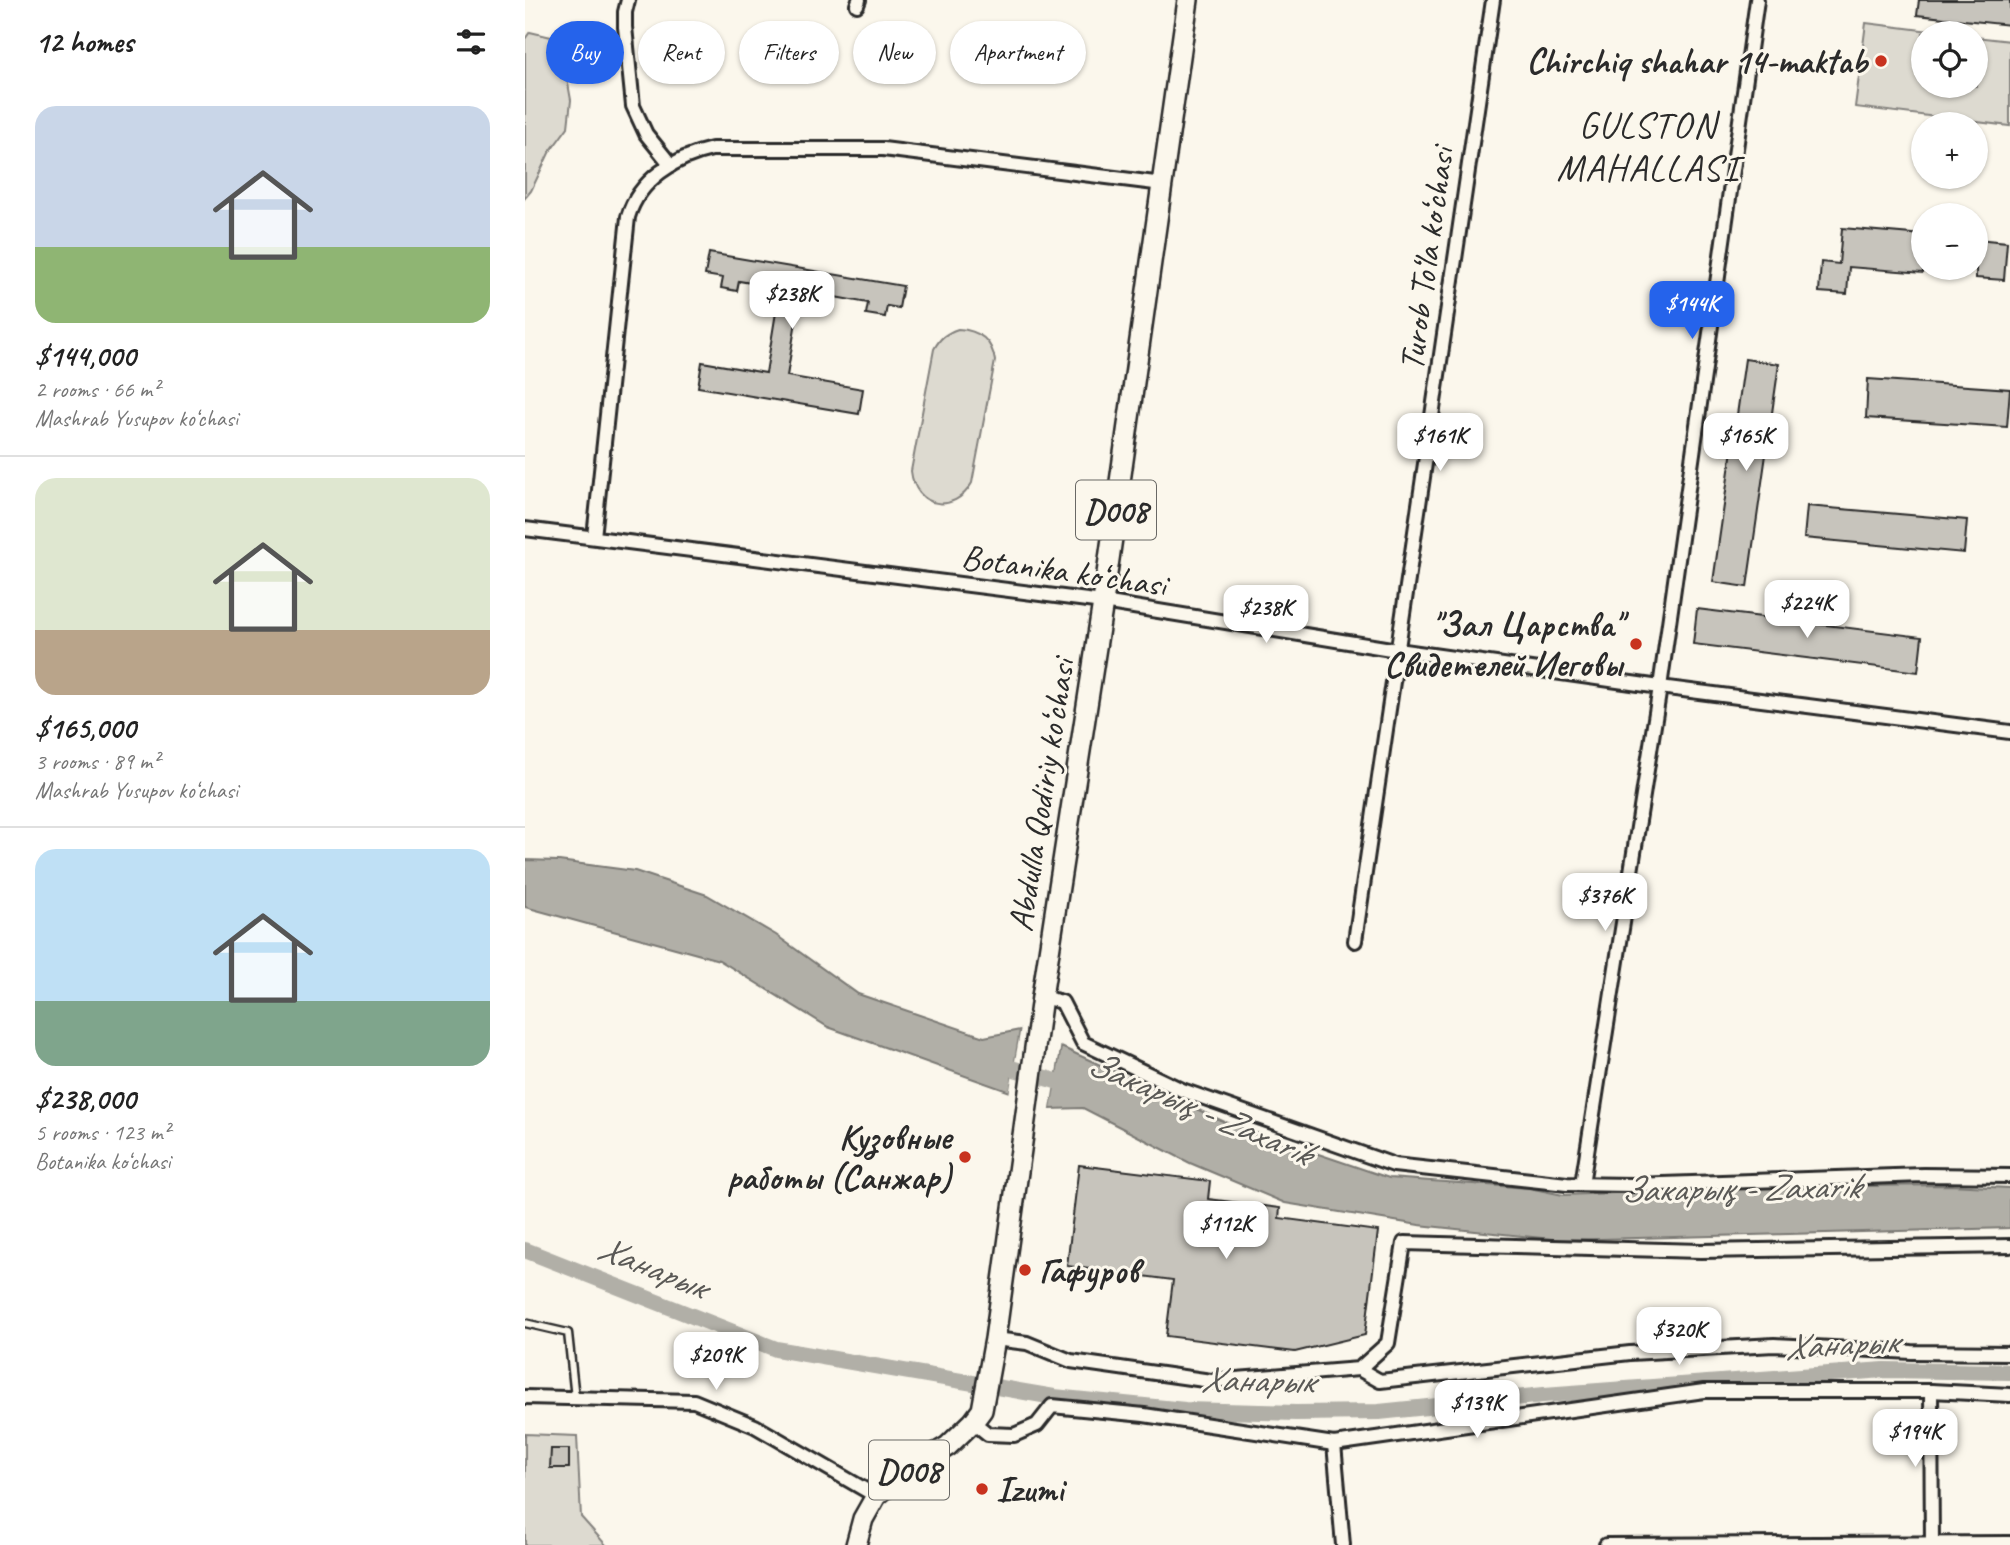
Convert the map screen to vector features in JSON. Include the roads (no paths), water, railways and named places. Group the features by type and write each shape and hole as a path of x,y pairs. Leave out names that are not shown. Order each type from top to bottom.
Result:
{"main road":[{"name":"Abdulla Qodiriy ko‘chasi","path":"978,1416 995,1339 1042,997 1103,602 1188,0"},
{"name":"D008","path":"856,1545 863,1519 876,1496 902,1474 948,1446 978,1416"}],"street":[{"path":"628,0 625,27 633,106 646,134 671,165"},
{"name":"Turob To‘la ko‘chasi","path":"1355,941 1493,0"},
{"path":"1582,1184 1660,687 1757,0"},
{"path":"594,537 628,218 631,207 645,187 671,165 712,149 883,149 1163,184"},
{"name":"Botanika ko‘chasi","path":"525,529 1103,602 1397,650 2010,732"},
{"path":"1042,997 1062,1002 1083,1043 1182,1090 1394,1165 1566,1184 1633,1185 1924,1175 2010,1176"},
{"path":"1359,1369 1388,1343 1404,1243 1700,1251 2010,1246"},
{"path":"995,1339 1027,1343 1071,1362 1211,1381 1359,1369 1380,1381 1630,1353 1774,1345 1912,1352 2010,1353"},
{"path":"978,1416 988,1434 1014,1435 1037,1425 1052,1406 1144,1415 1334,1444 1704,1391 1931,1391 2010,1395"},
{"path":"1931,1391 1932,1544"},
{"path":"525,1397 694,1401 755,1426 876,1496"},
{"path":"1334,1444 1343,1545"},
{"path":"1606,1545 2010,1543"}],"lane":[{"path":"525,1323 568,1333 575,1399"}],"waterway":[{"name":"Закарық - Zaxarik","path":"994,1063 1073,1086"},
{"name":"Ханарык","path":"525,1250 776,1349 1054,1397 1185,1410 1379,1412 1544,1395 1884,1370 2010,1372"}],"place":[{"name":"Chirchiq shahar 14-maktab","path":"1881,61"},
{"name":"\"Зал Царства\" Свидетелей Иеговы","path":"1636,644"},
{"name":"Кузовные работы (Санжар)","path":"965,1157"},
{"name":"Гафуров","path":"1025,1270"},
{"name":"Izumi","path":"982,1489"}],"district":[{"name":"GULSTON MAHALLASI","path":"1648,146"}]}
